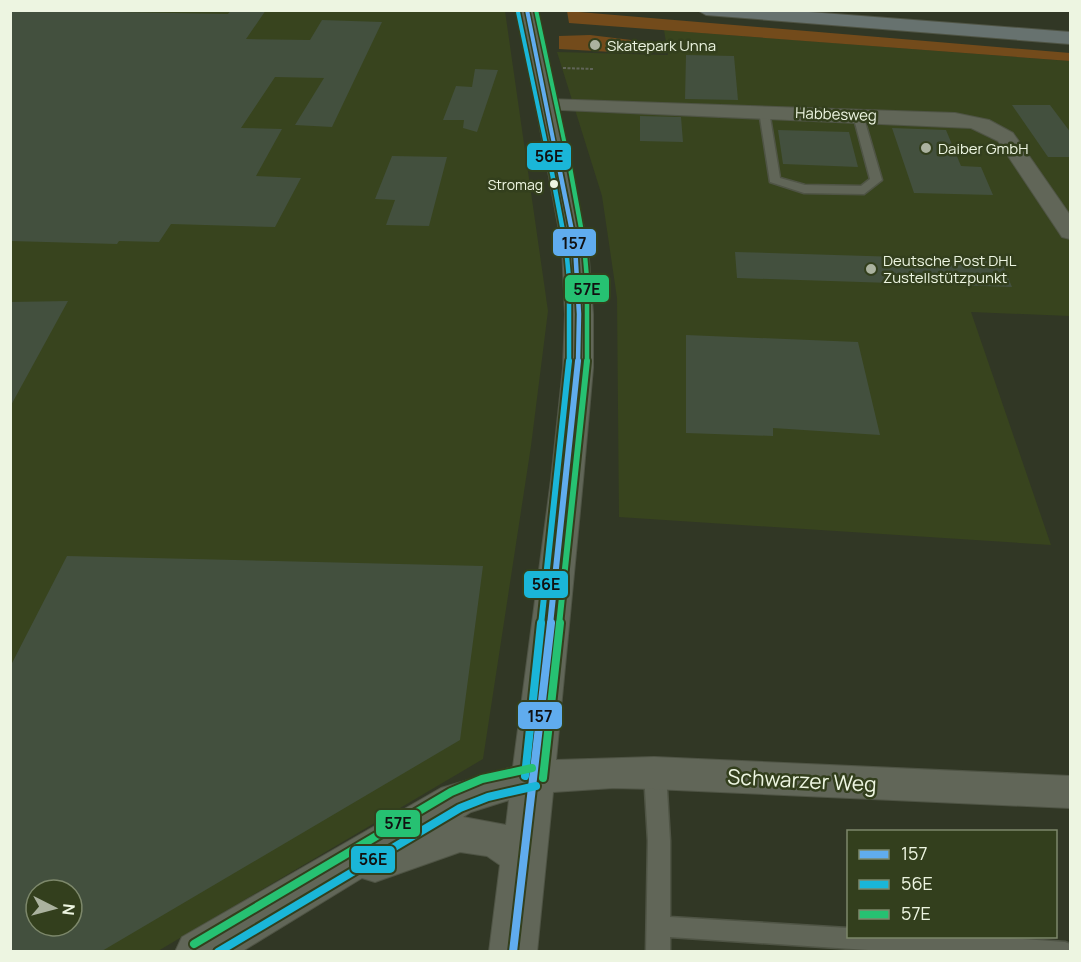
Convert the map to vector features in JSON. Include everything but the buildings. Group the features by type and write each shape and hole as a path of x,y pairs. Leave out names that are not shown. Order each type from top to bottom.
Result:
{"highway":[{"path":"706,10 1061,31"},
{"path":"874,10 1061,31"}],"main road":[{"path":"513,951 567,480 578,368 579,325 575,246 526,10"},
{"name":"Schwarzer Weg","path":"304,889 456,800 485,788 534,777 566,773 655,773 1071,792"},
{"path":"199,951 304,889 459,834 498,840 524,858"}],"street":[{"name":"Habbesweg","path":"547,105 764,111 955,119 976,122 994,128 1006,137 1071,232"}],"lane":[{"path":"764,111 774,180 804,189 864,190 876,180 858,115"},
{"path":"655,773 659,841 658,951"},
{"path":"658,926 847,938"},
{"path":"853,938 1065,951"}],"shaded area":[{"path":"10,11 505,11 548,311 531,446 483,759 158,951 11,951"},
{"path":"567,11 1070,53 1070,61 569,23"},
{"path":"664,30 1070,61 1070,316 971,312 1051,545 619,517 617,298 602,196 557,52 668,55"},
{"name":"Skatepark Unna","path":"590,35 631,40 631,53 559,49 559,36"}],"transit line":[{"name":"157","path":"513,952 567,480 578,368 579,314 575,246 527,10"},
{"name":"57E","path":"536,10 571,173 584,244 587,279 587,369 543,778"},
{"name":"56E","path":"518,12 553,177 566,247 569,279 569,368 525,776"},
{"name":"57E","path":"194,944 451,792 482,779 532,768"},
{"name":"56E","path":"218,952 460,808 488,797 536,786"}],"place":[{"name":"Skatepark Unna","path":"595,45"},
{"name":"Daiber GmbH","path":"926,148"},
{"name":"Stromag","path":"554,184"},
{"name":"Deutsche Post DHL Zustellstützpunkt","path":"871,269"}]}
